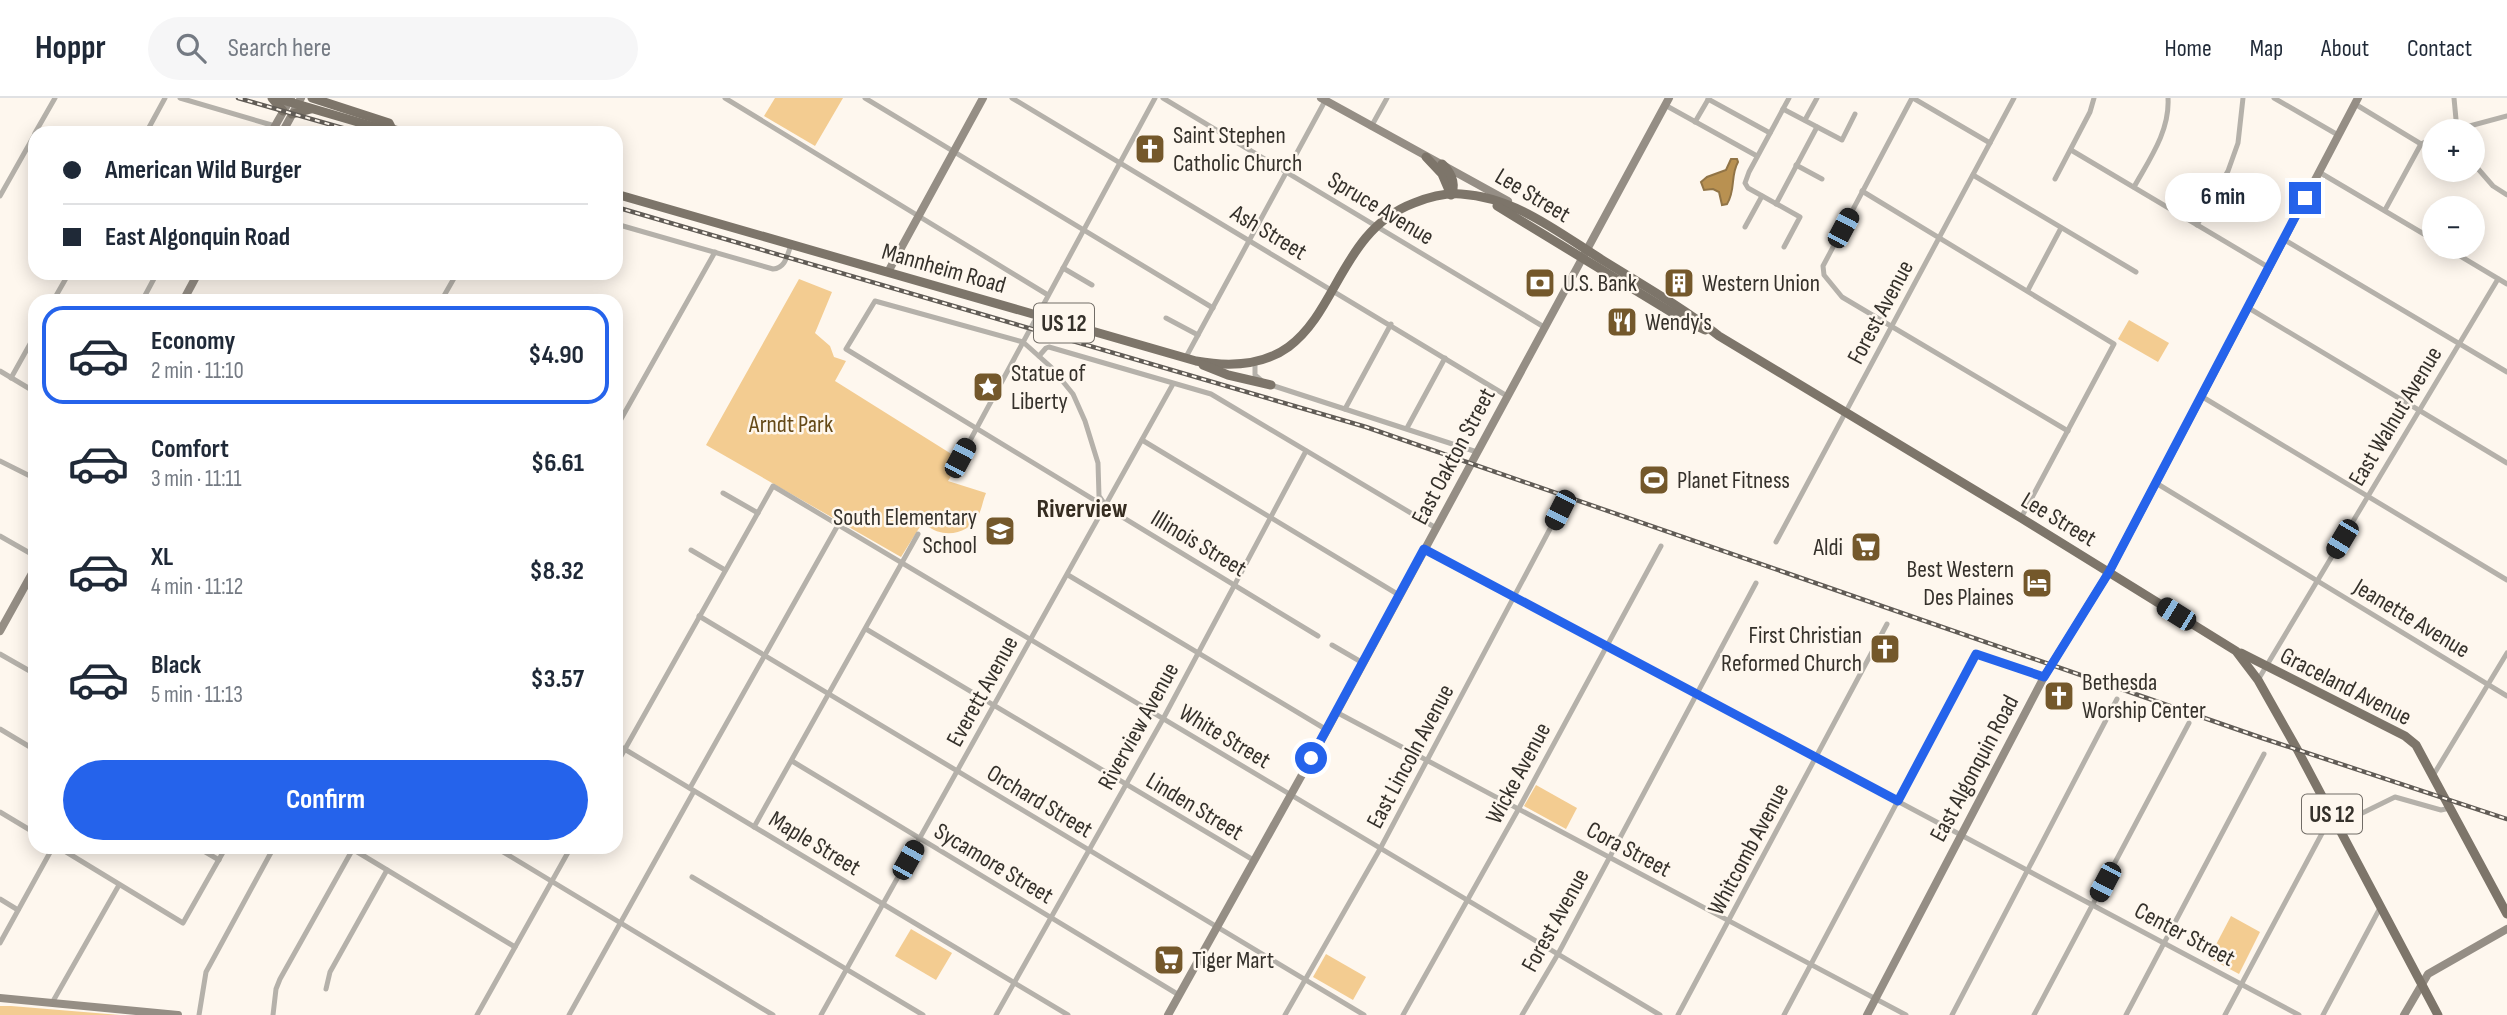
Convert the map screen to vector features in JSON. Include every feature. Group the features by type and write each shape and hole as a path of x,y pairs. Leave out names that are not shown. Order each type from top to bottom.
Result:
{"main road":[{"path":"274,98 372,126"},
{"path":"888,272 983,98"},
{"path":"316,99 387,122 390,126"},
{"name":"Lee Street","path":"1323,99 1525,211 1584,254 1684,320 1719,336 1846,412 2236,651 2258,680 2337,822 2438,1015"},
{"name":"East Algonquin Road","path":"1867,1015 2044,677 2109,572 2356,101"},
{"name":"East Oakton Street","path":"1168,1015 1291,796 1667,102"},
{"path":"275,126 292,105"},
{"path":"284,126 292,105"},
{"path":"1426,157 1442,174 1451,195"},
{"path":"1441,163 1452,178 1454,187 1451,195"},
{"name":"Mannheim Road","path":"623,196 1191,359 1226,364 1255,360 1276,353 1305,333 1321,313 1354,251 1376,225 1394,211 1434,196 1484,198"},
{"name":"Lee Street","path":"1484,198 1584,254"},
{"name":"US 12","path":"1484,198 1525,211"},
{"path":"1191,359 1228,375 1271,385"},
{"path":"0,631 28,581"},
{"name":"Graceland Avenue","path":"2236,651 2405,736 2420,749 2507,914"},
{"path":"2404,1015 2428,974 2507,929"},
{"path":"0,998 178,1015"}],"street":[{"path":"39,126 55,98"},
{"path":"150,126 165,98"},
{"path":"180,98 264,126"},
{"path":"725,98 1048,295"},
{"path":"865,98 1213,308"},
{"name":"Ash Street","path":"1012,98 1507,396"},
{"path":"960,458 1155,98"},
{"name":"Spruce Avenue","path":"1163,98 1544,327"},
{"path":"1371,127 1387,98"},
{"path":"1784,247 1800,217 1748,188 1745,183 1789,98"},
{"path":"1805,120 1816,98"},
{"path":"1990,143 1912,98 1822,266 1824,275 1842,297 2068,431"},
{"name":"Forest Avenue","path":"1776,542 2014,98"},
{"path":"2055,179 2090,113 2094,98"},
{"path":"2134,187 2160,142 2168,98"},
{"path":"2197,225 2228,171 2238,143 2243,98"},
{"path":"2274,98 2338,135"},
{"path":"2454,98 2455,119"},
{"path":"1191,359 1198,335 1323,99"},
{"path":"1695,122 1708,99 1770,132"},
{"path":"2356,101 2421,144 2385,210"},
{"path":"1667,102 1695,122 1757,156"},
{"path":"1783,109 1842,140 1855,114"},
{"path":"2485,122 2507,116"},
{"path":"1776,204 1817,127"},
{"path":"0,196 28,146"},
{"path":"2071,150 2268,267"},
{"path":"1796,165 1822,179"},
{"path":"2319,172 2422,233"},
{"path":"1973,175 2136,272"},
{"path":"2485,177 2507,195"},
{"path":"1863,191 2115,344 2021,518"},
{"path":"1745,228 1762,196"},
{"path":"623,226 773,269 784,265 791,244"},
{"path":"2028,290 2061,228"},
{"path":"2283,239 2507,372"},
{"path":"623,416 715,252"},
{"path":"2465,259 2507,284"},
{"path":"1063,268 1092,285"},
{"name":"East Walnut Avenue","path":"2258,680 2498,279"},
{"name":"Illinois Street","path":"1023,342 876,301 846,349 1318,636"},
{"path":"2246,307 2507,463"},
{"path":"1166,318 1198,335"},
{"path":"1345,409 1391,324"},
{"path":"1023,342 1063,381 1080,408 1094,442 1099,496 1106,506"},
{"path":"1039,356 1049,347 1211,394 1436,528"},
{"path":"11,378 28,348"},
{"path":"1407,428 1445,358"},
{"path":"1255,360 1256,377 1271,385 1477,452"},
{"path":"0,371 28,388"},
{"name":"Everett Avenue","path":"821,1015 1173,384"},
{"path":"2201,396 2507,580"},
{"path":"1142,440 1399,595"},
{"name":"Riverview Avenue","path":"996,1015 1163,719 1306,451"},
{"path":"0,461 28,475"},
{"name":"Jeanette Avenue","path":"2156,484 2507,696"},
{"name":"White Street","path":"758,513 773,486 1660,1015"},
{"path":"623,753 758,513 723,493"},
{"name":"East Lincoln Avenue","path":"1285,1015 1380,849 1560,510"},
{"path":"569,1015 764,655 838,525"},
{"path":"754,827 918,534"},
{"path":"0,536 28,552"},
{"name":"Wicke Avenue","path":"1403,1015 1661,546"},
{"name":"Center Street","path":"1424,549 2299,1015"},
{"path":"691,550 726,570"},
{"path":"1068,575 1326,730"},
{"name":"Forest Avenue","path":"1522,1015 1558,954 1756,583"},
{"name":"Orchard Street","path":"699,616 1364,1015"},
{"name":"Whitcomb Avenue","path":"1678,1015 1887,624"},
{"name":"Linden Street","path":"866,629 1255,861"},
{"path":"1332,645 1363,663"},
{"path":"2434,774 2507,653"},
{"path":"0,654 28,670"},
{"path":"1784,1015 1976,654 2044,677"},
{"path":"1952,1015 2117,699"},
{"name":"Cora Street","path":"1336,712 1906,1015"},
{"path":"2034,1015 2189,723"},
{"path":"0,729 28,746"},
{"name":"Maple Street","path":"625,750 1068,1015"},
{"path":"2126,1015 2264,754"},
{"name":"Sycamore Street","path":"792,761 1179,995"},
{"path":"2225,1015 2327,824 2344,822 2395,797 2441,810 2450,808"},
{"path":"0,812 28,829"},
{"path":"0,943 49,854"},
{"path":"69,854 183,923 222,854"},
{"path":"209,854 219,860"},
{"path":"199,1015 205,972 270,854"},
{"path":"273,1015 280,979 349,854"},
{"path":"362,854 515,947"},
{"path":"507,854 773,1015"},
{"path":"477,1015 566,854"},
{"path":"326,989 330,972 387,870"},
{"path":"692,877 923,1015"},
{"path":"52,1003 119,885"},
{"path":"0,899 18,910"},
{"path":"2323,1015 2380,908"}],"green space":[{"path":"775,98 843,98 815,146 764,116"},
{"name":"Arndt Park","path":"799,279 832,292 815,333 830,346 834,357 846,361 835,381 961,460 948,481 986,493 979,514 969,527 955,533 940,532 926,525 928,514 901,557 706,445"},
{"path":"2129,320 2169,343 2158,362 2118,339"},
{"path":"1536,785 1577,808 1566,829 1524,806"},
{"path":"2231,916 2260,932 2239,974 2209,958"},
{"path":"911,929 952,953 936,980 895,956"},
{"path":"1326,954 1366,977 1353,1000 1313,977"},
{"path":"0,1006 11,1006 120,1015 0,1015"}],"shaded area":[{"path":"1731,159 1737,159 1738,162 1730,199 1727,204 1722,205 1719,192 1713,189 1704,190 1701,182 1726,170"}],"railway":[{"path":"238,98 336,126"},
{"path":"623,209 1366,427 2262,738 2507,819"}],"place":[{"name":"Saint Stephen Catholic Church","path":"1150,149"},
{"name":"U.S. Bank","path":"1540,283"},
{"name":"Western Union","path":"1679,283"},
{"name":"Wendy's","path":"1622,322"},
{"name":"Statue of Liberty","path":"988,387"},
{"name":"Planet Fitness","path":"1654,480"},
{"name":"South Elementary School","path":"1000,531"},
{"name":"Aldi","path":"1866,547"},
{"name":"Best Western Des Plaines","path":"2037,583"},
{"name":"First Christian Reformed Church","path":"1885,649"},
{"name":"Bethesda Worship Center","path":"2059,696"},
{"name":"Tiger Mart","path":"1169,960"}],"district":[{"name":"Riverview","path":"1082,508"}],"route":[{"path":"1311,758 1424,549 1898,801 1976,654 2044,677 2109,572 2305,198"}]}
